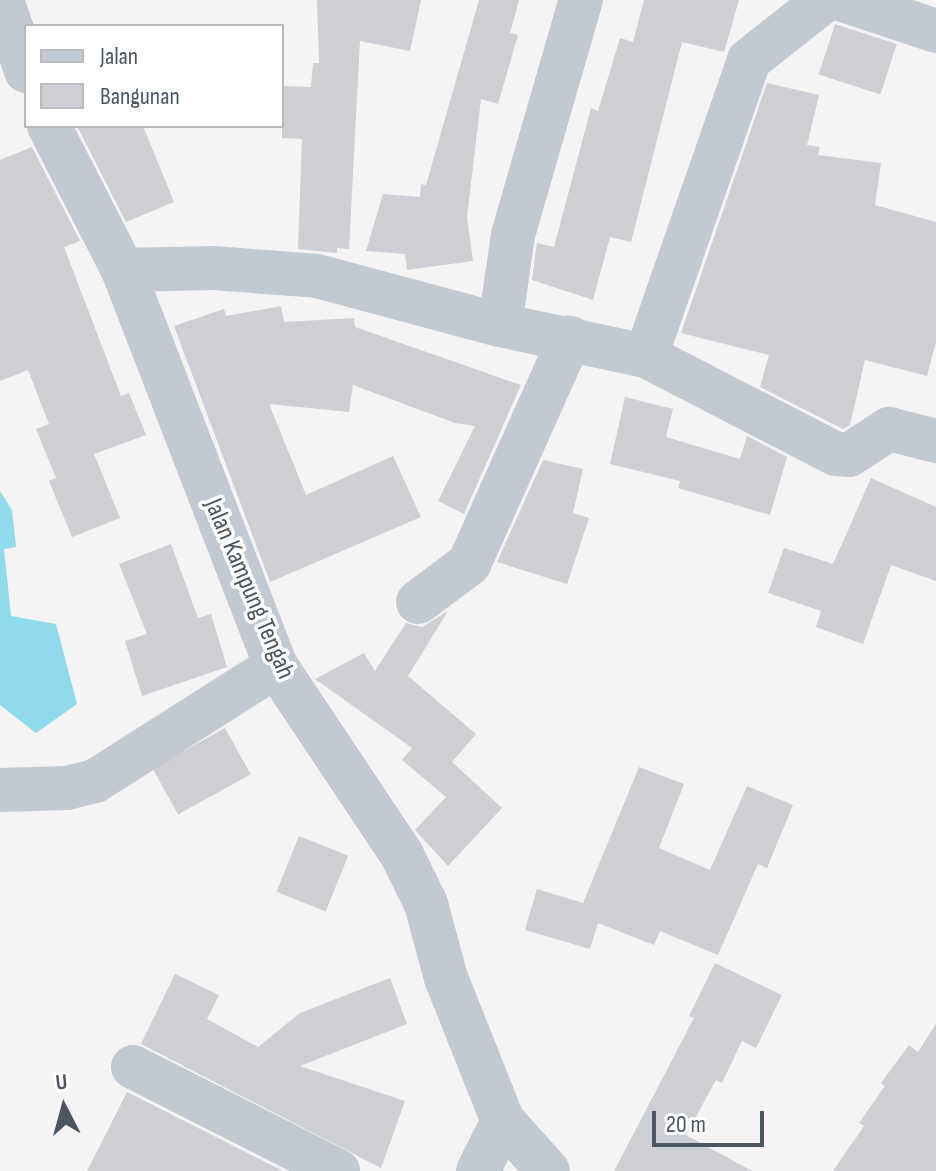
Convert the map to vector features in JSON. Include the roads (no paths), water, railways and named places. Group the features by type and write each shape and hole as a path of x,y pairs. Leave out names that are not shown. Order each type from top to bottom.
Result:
{"street":[{"path":"2,0 24,65"},
{"path":"500,325 513,235 581,0"},
{"path":"646,356 744,70 759,50 825,0"},
{"path":"843,0 936,31"},
{"name":"Jalan Kampung Tengah","path":"50,128 123,270 276,666 402,855 426,904 446,978 503,1121"},
{"path":"123,270 214,268 317,276 500,325 646,356 836,454 849,455 889,429 936,441"},
{"path":"418,602 469,564 570,338"},
{"path":"0,790 67,788 95,781 276,666"},
{"path":"133,1067 338,1171"},
{"path":"478,1171 503,1121 548,1171"}],"water":[{"path":"0,491 12,510 16,547 4,549 11,616 56,624 77,704 36,733 0,705"}]}
